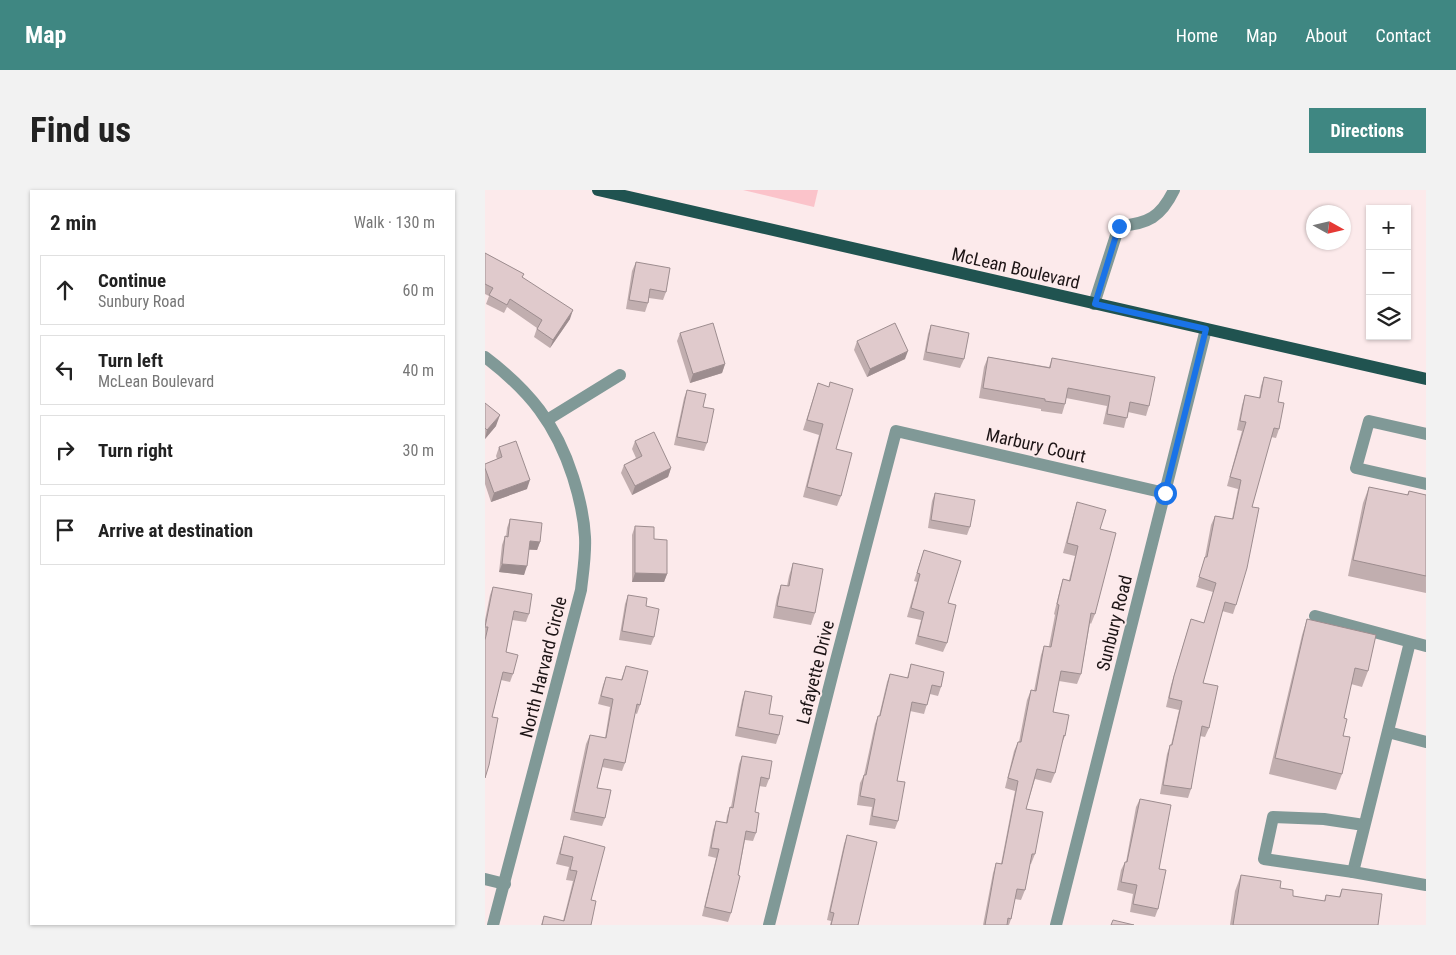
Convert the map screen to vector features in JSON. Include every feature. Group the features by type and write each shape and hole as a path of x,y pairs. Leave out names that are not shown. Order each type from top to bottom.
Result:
{"main road":[{"name":"McLean Boulevard","path":"598,190 1426,379"}],"street":[{"path":"1095,304 1119,226 1138,225 1151,219 1169,200 1174,190"},
{"name":"Sunbury Road","path":"1056,925 1206,329"},
{"name":"North Harvard Circle","path":"485,357 504,371 527,393 547,420 564,450 579,496 585,536 585,564 581,590 493,925"},
{"path":"547,420 620,375"},
{"path":"1426,434 1369,421 1356,468 1426,484"},
{"name":"Lafayette Drive","path":"769,925 896,432 899,432"},
{"name":"Marbury Court","path":"899,432 1165,493"},
{"path":"1315,616 1426,646"},
{"path":"1353,872 1410,642"},
{"path":"1388,732 1426,742"},
{"path":"1365,825 1324,819 1273,817 1264,859 1426,885"},
{"path":"485,879 505,884"}],"shaded area":[{"path":"743,190 818,190 814,207"}],"building":[{"path":"485,253 524,274 522,277 573,310 553,340 537,329 542,320 510,299 507,305 489,295 493,288 485,284"},
{"path":"636,262 670,268 666,292 650,289 648,303 629,300"},
{"path":"713,323 725,364 693,374 680,333"},
{"path":"895,323 908,351 870,369 857,341"},
{"path":"931,325 969,333 964,359 926,352"},
{"path":"988,357 1050,368 1052,358 1155,377 1149,406 1130,402 1127,418 1107,414 1110,396 1068,388 1065,404 983,388"},
{"path":"1264,377 1282,381 1278,402 1284,403 1279,429 1274,428 1252,507 1259,508 1247,568 1236,605 1225,602 1203,683 1218,686 1209,728 1202,726 1191,789 1163,785 1170,745 1172,745 1182,701 1169,698 1174,676 1191,619 1204,623 1216,583 1199,577 1205,557 1207,557 1215,516 1233,519 1241,480 1230,477 1246,422 1240,421 1245,395 1260,398"},
{"path":"830,382 853,389 836,449 852,453 841,496 807,487 823,424 807,420 818,383 829,387"},
{"path":"687,390 706,394 703,407 714,409 707,443 677,437"},
{"path":"485,403 500,415 487,430 485,428"},
{"path":"654,432 671,468 635,486 624,465 642,456 635,441"},
{"path":"516,441 530,480 494,493 485,464 502,457 499,447"},
{"path":"1369,487 1408,495 1409,491 1426,495 1426,576 1353,560"},
{"path":"935,493 975,500 970,527 931,520"},
{"path":"1077,502 1106,510 1100,529 1116,533 1095,614 1091,613 1081,674 1061,671 1053,712 1069,715 1055,773 1037,769 1026,809 1043,812 1035,854 1032,854 1025,890 1017,889 1011,919 1008,918 1007,925 985,925 996,863 1002,864 1018,781 1008,778 1018,742 1021,742 1031,690 1036,691 1044,646 1051,647 1059,605 1057,604 1063,579 1070,581 1078,546 1067,543"},
{"path":"510,519 542,523 540,542 530,541 527,566 502,564 505,536 508,537"},
{"path":"635,526 654,527 654,539 667,540 667,574 635,573"},
{"path":"924,550 961,561 948,603 956,605 947,643 918,636 924,612 911,608 920,574 917,573"},
{"path":"793,563 823,569 815,613 777,606 781,585 789,586"},
{"path":"493,587 532,594 529,614 514,611 506,652 518,655 513,674 503,672 492,717 498,718 485,778 485,640 488,627 485,627"},
{"path":"628,595 647,598 646,606 659,609 654,637 622,631"},
{"path":"1307,619 1376,635 1368,671 1355,668 1344,718 1347,719 1343,736 1350,737 1342,774 1275,758"},
{"path":"911,664 944,672 941,687 932,685 927,705 912,702 897,781 905,782 898,821 872,816 875,799 860,796 878,716 880,716 890,674 908,678"},
{"path":"626,666 648,671 640,705 637,704 625,763 604,759 597,788 611,790 605,818 574,812 590,735 606,738 613,699 601,696 606,677 622,680"},
{"path":"745,691 772,696 769,714 783,716 779,735 738,727"},
{"path":"742,756 772,761 769,779 761,777 755,812 759,813 756,833 746,831 738,875 740,876 731,913 705,907 719,849 711,848 716,821 727,823 730,807 733,808"},
{"path":"1140,799 1171,805 1159,869 1166,870 1158,909 1133,904 1137,885 1121,882"},
{"path":"847,835 877,842 858,925 831,925 834,913 830,912"},
{"path":"564,836 605,847 591,900 596,901 591,925 542,925 544,916 564,921 577,871 570,870 573,857 560,854"},
{"path":"1241,875 1281,881 1280,888 1293,890 1293,896 1325,901 1326,895 1340,897 1342,889 1382,894 1378,925 1233,925"},
{"path":"1113,920 1134,925 1111,925"}],"route":[{"path":"1119,226 1095,304 1206,329 1165,493"}]}
